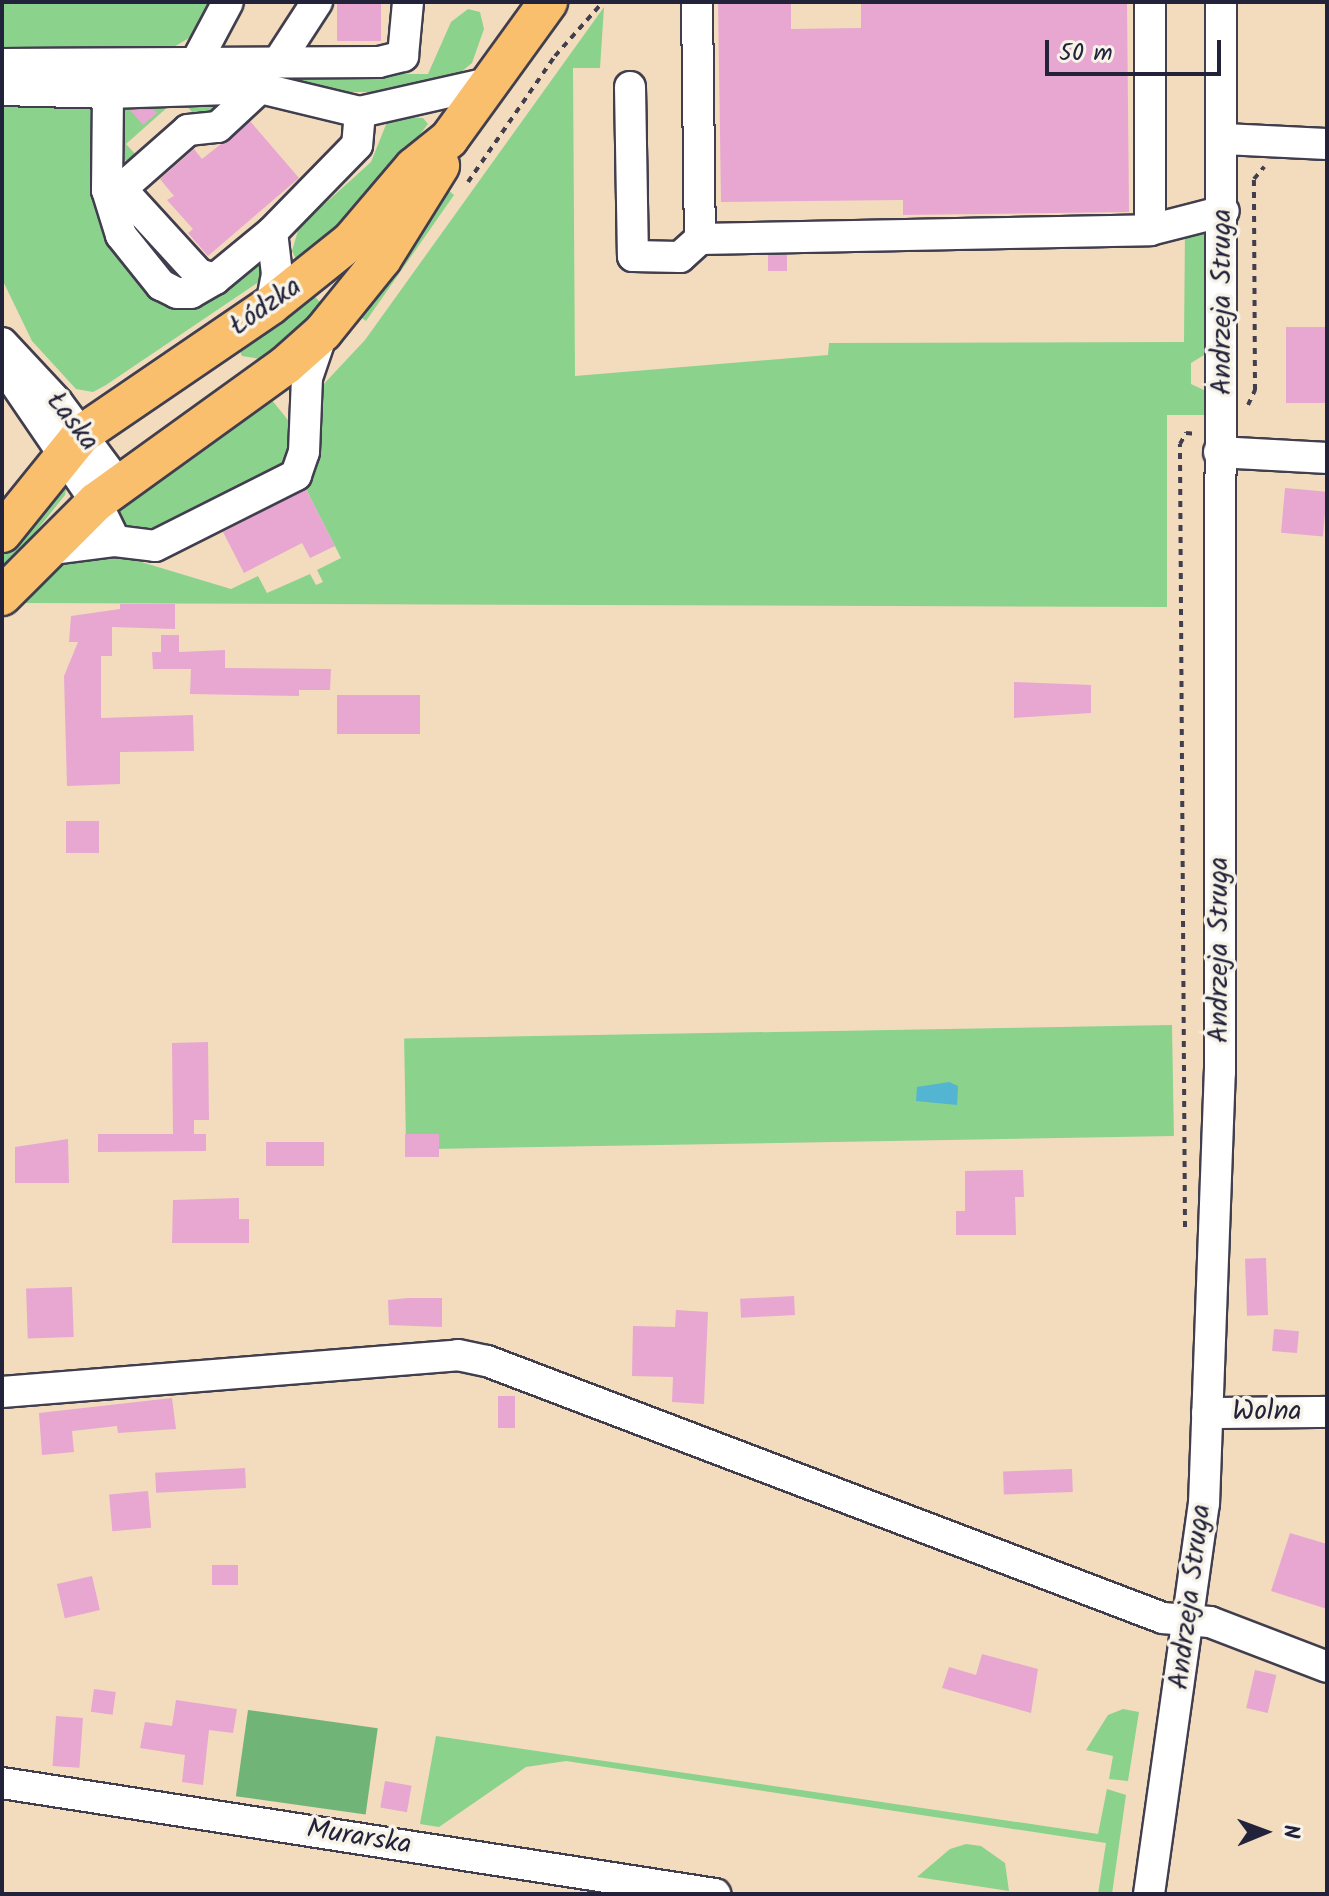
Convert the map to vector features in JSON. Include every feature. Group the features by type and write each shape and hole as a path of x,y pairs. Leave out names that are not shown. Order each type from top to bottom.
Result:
{"main road":[{"name":"Łódzka","path":"73,444 271,305 351,241 414,167 449,139 548,2"},
{"name":"Łódzka","path":"107,493 286,365 323,332 434,182 449,139"},
{"name":"Łaska","path":"2,533 73,444"},
{"path":"2,596 43,550 107,493"}],"street":[{"path":"195,64 228,2"},
{"path":"278,62 317,2"},
{"path":"2,64 379,62 403,56 408,2"},
{"path":"697,2 700,239"},
{"path":"1150,2 1150,230"},
{"name":"Andrzeja Struga","path":"1149,1894 1190,1621 1204,1504 1220,1073 1219,452 1224,211 1221,2"},
{"path":"2,90 108,93 260,88 360,112 489,83"},
{"path":"630,87 633,256 680,257 700,239 1150,230 1224,211"},
{"path":"114,190 188,130 218,127 260,88"},
{"path":"108,93 114,190 121,235 161,285 191,293 215,279 272,232 357,145 360,112"},
{"path":"1224,139 1327,144"},
{"path":"271,305 277,274 272,232"},
{"path":"43,550 115,541 155,546 296,475 304,452 307,378 323,332"},
{"name":"Łaska","path":"2,343 107,493 115,541"},
{"name":"Łaska","path":"2,364 73,444"},
{"path":"1219,452 1327,458"},
{"path":"2,1392 458,1355 487,1361 1163,1618 1210,1622 1327,1667"},
{"name":"Wolna","path":"1207,1413 1327,1412"},
{"name":"Murarska","path":"2,1783 715,1894"}],"path":[{"path":"462,191 555,56 603,2"}],"green space":[{"path":"2,2 218,2 201,31 172,48 2,49"},
{"path":"604,7 600,68 573,68 575,376 828,355 829,343 1184,342 1185,229 1200,228 1212,237 1209,352 1191,363 1191,384 1208,392 1212,415 1167,415 1167,607 19,603 59,558 98,549 231,589 258,576 267,593 310,574 316,585 323,582 317,570 341,558 305,487 316,463 320,388 365,340"},
{"path":"468,9 480,12 484,29 472,63 450,81 413,92 318,92 163,74 428,74 451,22"},
{"path":"220,95 220,110 192,112 179,97 126,144 138,157 120,162 116,123 133,98"},
{"path":"2,100 85,104 91,110 96,117 100,199 161,293 259,253 268,267 260,281 106,385 93,392 76,389 32,341 2,279"},
{"path":"403,117 423,118 428,124 366,204 297,261 292,251 299,227 371,162 387,122"},
{"path":"448,190 454,195 366,321 358,315"},
{"path":"310,292 325,307 260,359 242,356 239,349"},
{"path":"271,399 292,425 285,466 159,534 122,529 110,512"},
{"path":"62,481 67,486 65,495 2,574 2,555 14,536"},
{"path":"1172,1025 1174,1136 406,1149 404,1038"},
{"path":"1123,1709 1139,1712 1128,1781 1109,1779 1113,1756 1086,1750 1108,1715"},
{"path":"248,1710 378,1728 366,1814 236,1796"},
{"path":"436,1736 1098,1834 1107,1789 1126,1795 1112,1894 1098,1894 1106,1843 566,1761 526,1767 439,1827 420,1824"},
{"path":"966,1844 981,1846 1005,1863 1009,1891 917,1877 950,1849"}],"water":[{"path":"949,1082 958,1086 957,1105 916,1101 917,1087"}],"building":[{"path":"718,2 791,2 791,29 861,28 861,2 1127,2 1129,212 903,215 903,200 721,202"},
{"path":"337,3 381,3 381,41 337,41"},
{"path":"130,110 154,110 157,113 143,125"},
{"path":"250,121 299,178 208,256 188,233 193,229 167,200 174,196 160,179 194,149 202,159"},
{"path":"768,255 787,255 787,271 768,271"},
{"path":"1286,327 1327,327 1327,403 1286,403"},
{"path":"1285,488 1327,492 1323,536 1281,533"},
{"path":"306,489 335,546 310,558 302,543 244,573 223,532"},
{"path":"120,604 175,604 175,629 112,627 112,656 101,656 101,718 193,715 194,751 120,752 120,784 67,786 64,676 78,642 69,642 71,616 120,609"},
{"path":"161,635 179,635 179,652 225,650 225,668 331,669 330,690 299,690 299,696 190,694 191,669 153,669 152,652 161,652"},
{"path":"1014,682 1091,685 1091,713 1014,718"},
{"path":"337,695 420,695 420,734 337,734"},
{"path":"66,821 99,821 99,853 66,853"},
{"path":"208,1042 209,1120 194,1120 194,1134 206,1134 206,1151 98,1152 98,1134 173,1134 172,1043"},
{"path":"405,1134 439,1134 439,1157 405,1157"},
{"path":"68,1139 69,1183 15,1183 15,1147"},
{"path":"266,1142 324,1142 324,1166 266,1166"},
{"path":"1023,1170 1024,1197 1015,1197 1016,1235 956,1235 956,1211 965,1211 965,1171"},
{"path":"239,1198 239,1219 249,1219 249,1243 172,1243 173,1200"},
{"path":"1266,1258 1268,1315 1247,1316 1245,1259"},
{"path":"72,1287 74,1337 28,1339 26,1289"},
{"path":"794,1296 795,1315 741,1318 740,1299"},
{"path":"442,1298 442,1327 389,1325 388,1300"},
{"path":"676,1310 708,1312 704,1404 672,1402 673,1377 632,1376 633,1326 675,1327"},
{"path":"1274,1329 1299,1331 1297,1353 1272,1351"},
{"path":"498,1396 515,1396 515,1428 498,1428"},
{"path":"172,1398 176,1429 118,1433 117,1426 72,1431 74,1452 42,1455 39,1413"},
{"path":"245,1468 246,1488 156,1493 155,1473"},
{"path":"1072,1469 1073,1492 1004,1494 1003,1471"},
{"path":"148,1491 151,1528 112,1531 109,1494"},
{"path":"1290,1533 1327,1544 1327,1609 1271,1591"},
{"path":"212,1565 238,1565 238,1585 212,1585"},
{"path":"92,1576 100,1610 65,1618 57,1584"},
{"path":"982,1654 1038,1669 1031,1713 942,1688 949,1667 976,1675"},
{"path":"1255,1670 1276,1675 1268,1713 1246,1708"},
{"path":"94,1689 116,1692 113,1715 91,1712"},
{"path":"176,1700 237,1709 233,1733 209,1730 203,1785 182,1782 185,1755 140,1748 145,1722 172,1726"},
{"path":"56,1716 83,1718 79,1768 53,1766"},
{"path":"385,1781 412,1786 407,1812 380,1808"}]}
